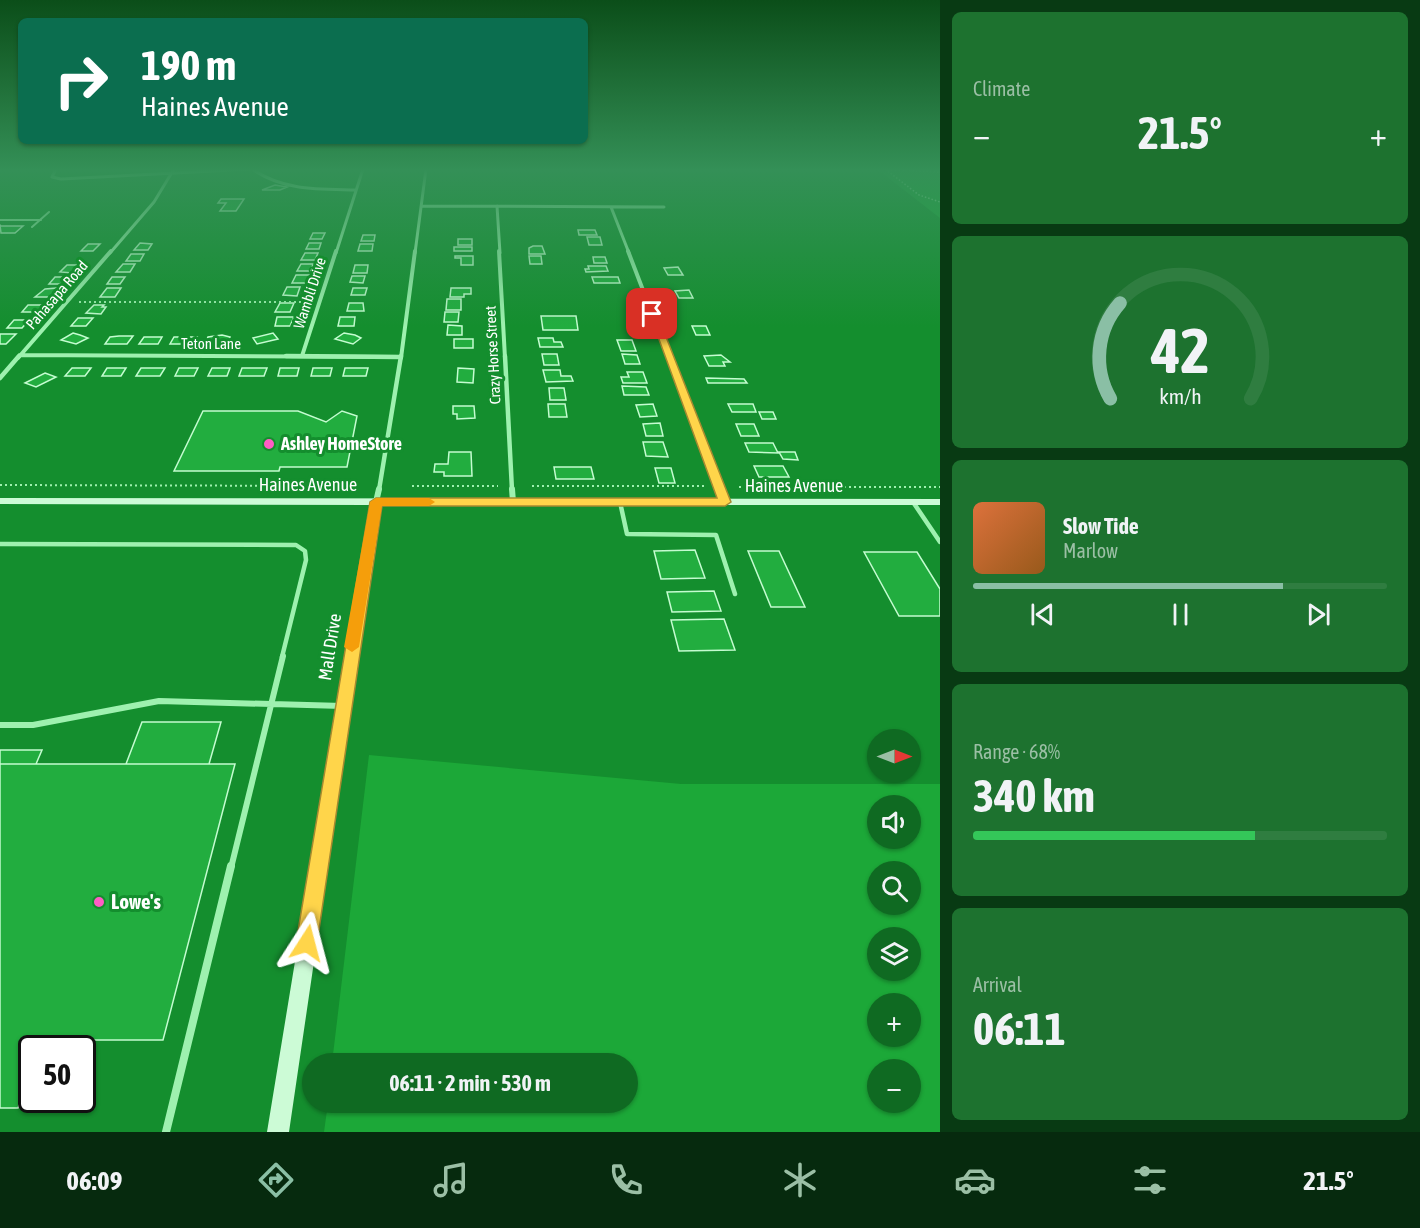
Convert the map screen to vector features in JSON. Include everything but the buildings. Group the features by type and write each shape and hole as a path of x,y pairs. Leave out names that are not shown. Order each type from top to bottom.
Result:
{"main road":[{"name":"Haines Avenue","path":"0,501 940,502"},
{"name":"Mall Drive","path":"278,1132 376,502"}],"street":[{"name":"Pahasapa Road","path":"0,378 137,222"},
{"name":"Wambli Drive","path":"302,356 346,222"},
{"name":"Mall Drive","path":"376,502 385,463 420,222"},
{"name":"Crazy Horse Street","path":"498,222 513,502"},
{"path":"617,222 725,502"},
{"name":"Teton Lane","path":"20,355 401,357"}],"lane":[{"path":"32,227 38,222"},
{"path":"620,502 627,534 716,535 735,594"},
{"path":"913,502 940,542"},
{"path":"0,544 297,544 304,551 306,560 166,1132"},
{"path":"0,725 33,725 159,701 343,706"}],"path":[{"path":"66,303 320,302"},
{"path":"0,485 359,486"},
{"path":"412,486 498,486"},
{"path":"532,486 704,486"},
{"path":"740,486 940,487"}],"green space":[{"path":"369,755 681,784 940,784 940,1132 324,1132 327,1113 638,1113 638,1053 333,1053"}],"slow traffic":[{"path":"352,647 369,533 376,502 429,502"}],"place":[{"name":"Ashley HomeStore","path":"269,444"},
{"name":"Lowe's","path":"99,902"}],"route":[{"path":"307,943 369,533 376,502 725,502 652,314"}]}
